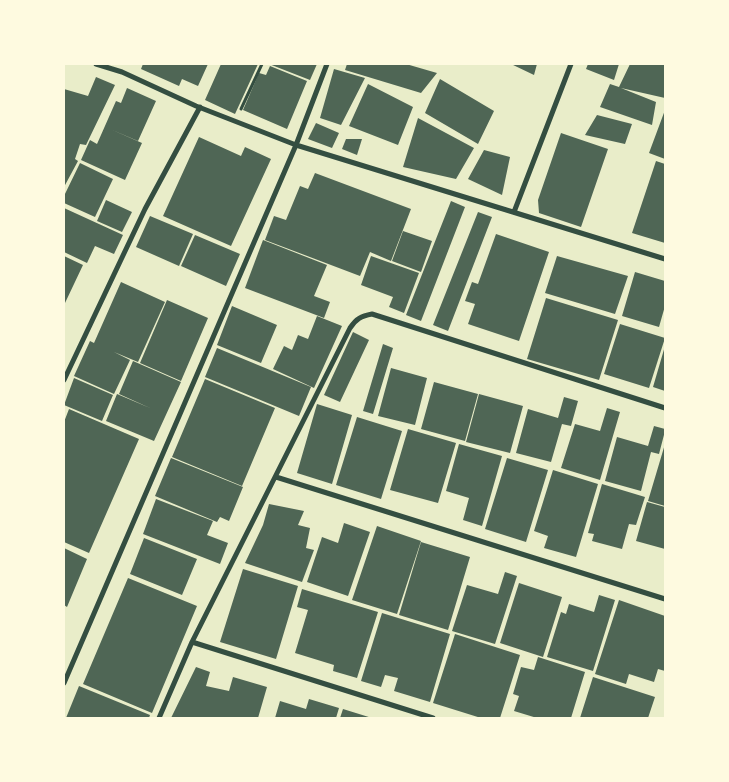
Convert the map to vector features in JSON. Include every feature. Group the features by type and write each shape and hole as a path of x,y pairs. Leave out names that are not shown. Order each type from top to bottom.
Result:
{"street":[{"path":"96,64 122,72 200,107 296,145 665,259"},
{"path":"64,683 296,145 327,64"},
{"path":"514,212 571,64"},
{"path":"64,380 145,209 200,107"},
{"path":"159,718 192,642 350,328 362,316 372,314 665,408"},
{"path":"276,477 665,598"},
{"path":"192,642 433,718"}],"path":[{"path":"236,122 262,64"}],"building":[{"path":"143,64 208,64 198,86 182,79 179,86 141,69"},
{"path":"221,64 258,64 235,114 205,100"},
{"path":"269,64 317,64 310,80"},
{"path":"347,64 406,64 437,73 421,93 345,70"},
{"path":"511,64 537,64 534,75"},
{"path":"588,64 619,64 614,80 586,69"},
{"path":"630,64 665,64 665,98 621,88 656,102 652,125 600,107 610,84 619,87"},
{"path":"270,66 307,81 287,129 243,110 259,73 266,75"},
{"path":"334,69 365,78 341,125 320,118"},
{"path":"96,77 115,85 86,145 80,144 75,159 78,161 64,187 64,89 88,96"},
{"path":"440,79 494,111 478,144 425,113"},
{"path":"368,84 413,107 398,145 349,126"},
{"path":"127,88 156,101 138,141 110,129 142,143 125,180 81,160 90,140 97,144 116,101 121,103"},
{"path":"665,110 665,159 649,153"},
{"path":"597,115 632,124 625,144 585,135"},
{"path":"418,118 474,148 456,179 403,167"},
{"path":"316,123 339,133 332,148 308,139"},
{"path":"561,133 608,149 581,227 539,213 538,200"},
{"path":"199,137 241,156 245,147 271,159 231,246 163,216"},
{"path":"346,139 362,139 357,155 342,149"},
{"path":"484,150 510,157 502,195 468,179"},
{"path":"656,161 665,164 665,243 632,233"},
{"path":"80,163 113,179 95,217 64,203 64,196"},
{"path":"315,173 411,209 391,261 370,252 360,276 265,240 274,216 286,220 300,186 308,189"},
{"path":"106,200 132,212 122,232 97,221"},
{"path":"451,201 465,207 421,321 406,315"},
{"path":"64,208 123,235 114,254 95,246 87,263 64,252"},
{"path":"478,212 492,217 448,331 433,325"},
{"path":"150,216 193,234 179,266 136,247"},
{"path":"403,231 432,241 421,272 392,261"},
{"path":"496,234 549,252 519,341 468,324 475,304 465,301 472,282 478,284"},
{"path":"195,235 240,254 226,286 181,266"},
{"path":"263,240 327,265 314,296 330,302 324,318 245,288"},
{"path":"64,256 83,265 65,303 64,302"},
{"path":"371,256 419,273 404,313 389,307 393,297 361,285"},
{"path":"557,256 628,276 615,314 545,293"},
{"path":"635,272 665,281 665,306 659,327 622,316"},
{"path":"121,282 165,302 138,362 114,352 130,360 114,394 74,376 90,341 94,343"},
{"path":"546,298 618,320 599,380 527,359"},
{"path":"167,300 208,318 181,381 140,363"},
{"path":"232,306 277,325 261,363 217,345"},
{"path":"317,316 342,326 314,388 273,369 284,346 292,350 298,335 308,339"},
{"path":"620,324 665,338 649,388 604,374"},
{"path":"353,332 369,340 340,402 324,395"},
{"path":"383,344 393,348 373,414 363,411"},
{"path":"665,346 665,391 653,387"},
{"path":"217,348 311,387 299,416 205,377"},
{"path":"133,361 181,382 154,441 106,421 117,394 150,408 119,394"},
{"path":"391,368 427,378 415,425 378,416"},
{"path":"74,378 113,395 102,421 64,405"},
{"path":"205,379 275,408 242,486 172,457"},
{"path":"434,382 478,394 465,441 421,429"},
{"path":"479,394 523,406 510,453 466,442"},
{"path":"564,397 578,401 571,426 562,424 551,462 516,453 528,409 558,418"},
{"path":"317,404 352,415 332,484 297,473"},
{"path":"607,408 620,412 600,480 561,468 575,424 600,431"},
{"path":"69,409 139,439 89,553 64,542 64,422"},
{"path":"357,417 402,431 381,499 336,485"},
{"path":"654,426 665,429 665,431 659,454 651,452 641,491 605,481 617,437 648,446"},
{"path":"408,429 456,443 438,503 390,490"},
{"path":"459,444 502,456 482,526 463,520 469,498 446,491"},
{"path":"665,444 665,506 648,501"},
{"path":"171,458 243,487 229,521 220,517 217,522 155,496"},
{"path":"507,458 548,470 526,542 485,529"},
{"path":"553,470 598,484 576,557 544,548 548,536 534,531"},
{"path":"602,484 645,497 636,525 629,524 622,549 592,541 594,534 588,533"},
{"path":"156,499 213,521 207,535 228,543 220,564 143,534"},
{"path":"647,502 665,507 665,549 636,541"},
{"path":"269,504 304,511 298,525 310,528 306,548 314,550 302,582 245,563 263,525"},
{"path":"344,523 370,532 348,596 307,582 322,537 338,543"},
{"path":"377,526 421,541 397,614 352,600"},
{"path":"144,538 197,559 182,595 130,574"},
{"path":"421,542 470,557 448,630 399,615"},
{"path":"64,548 87,559 67,607 64,605"},
{"path":"243,569 298,586 276,659 220,642"},
{"path":"505,572 517,576 495,644 452,631 467,585 498,594"},
{"path":"128,578 197,606 152,713 83,684"},
{"path":"519,583 562,597 543,657 500,643"},
{"path":"302,589 378,612 357,678 333,671 334,665 295,653 308,610 297,607"},
{"path":"599,595 615,600 593,671 547,657 561,612 566,614 569,604 594,612"},
{"path":"619,600 665,616 665,671 658,669 654,682 629,674 626,684 595,674"},
{"path":"382,613 450,634 430,702 394,691 398,678 385,675 381,687 361,681"},
{"path":"455,634 520,655 500,718 481,718 433,703"},
{"path":"538,657 585,672 571,718 537,718 514,711 519,696 513,694 521,667 534,670"},
{"path":"196,667 210,672 206,686 229,691 233,677 267,687 258,718 171,718"},
{"path":"593,677 655,697 648,718 580,718"},
{"path":"79,686 150,715 149,718 66,718"},
{"path":"309,699 339,708 336,718 275,718 280,701 306,709"},
{"path":"343,709 372,718 340,718"}]}
